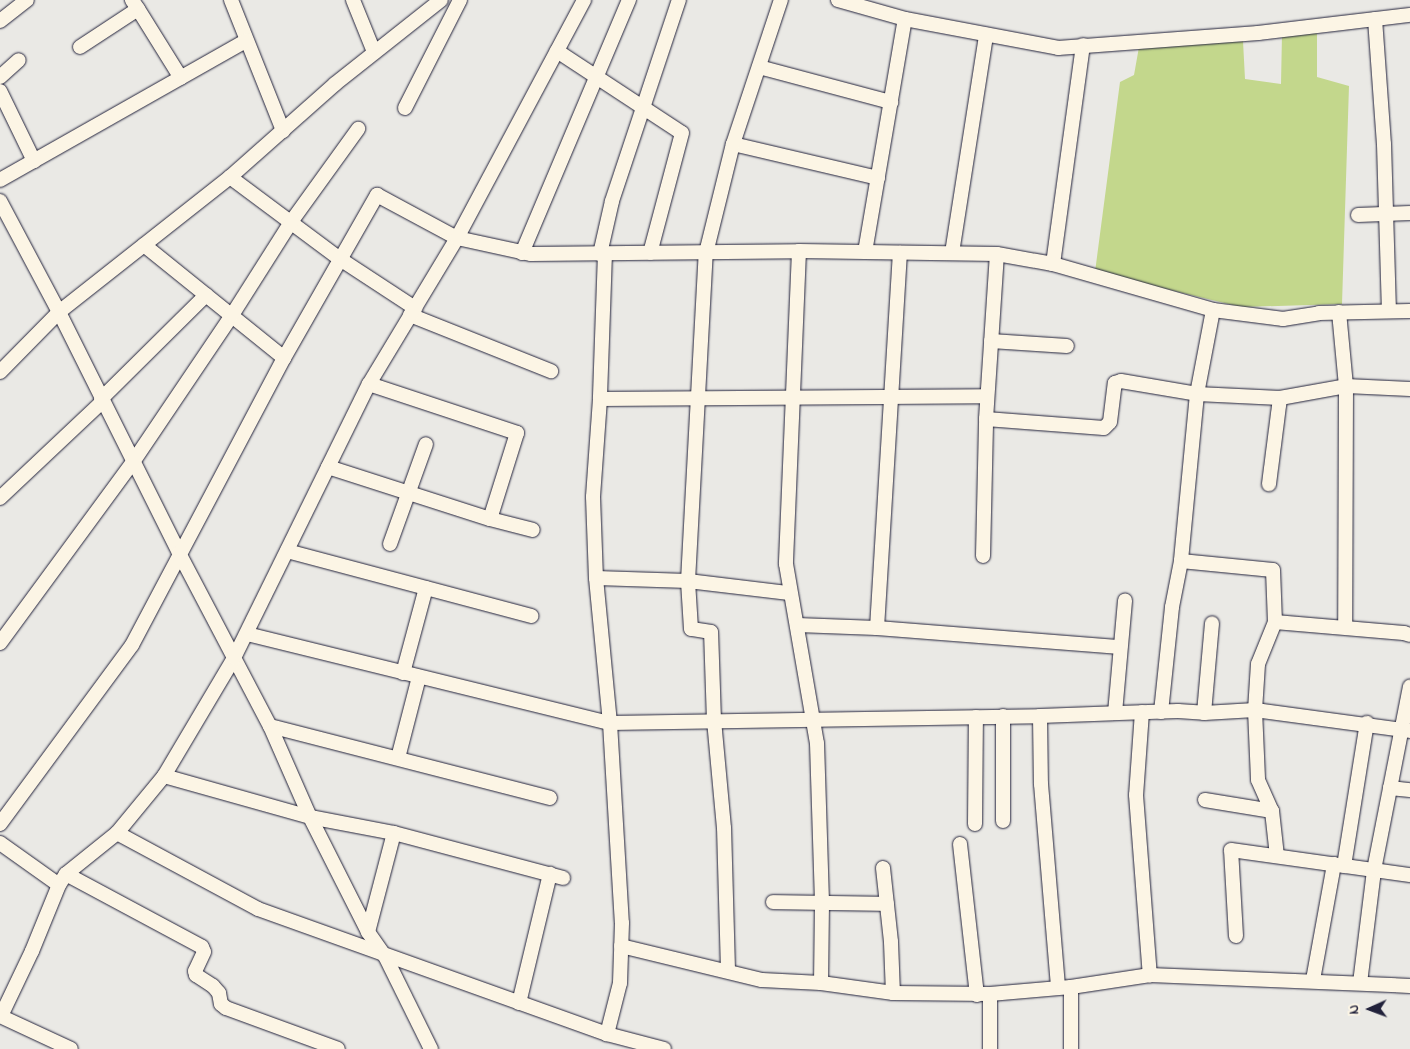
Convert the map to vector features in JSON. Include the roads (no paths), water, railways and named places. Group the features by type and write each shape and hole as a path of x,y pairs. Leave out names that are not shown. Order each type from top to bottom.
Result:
{"street":[{"path":"0,21 27,0"},
{"path":"231,0 283,130"},
{"path":"353,0 374,52"},
{"path":"0,372 59,312 230,177 374,52 441,0"},
{"path":"405,108 460,0"},
{"path":"71,1049 0,1016 32,951 62,879 117,833 164,776 247,634 368,384 457,238 584,0"},
{"path":"522,253 629,0"},
{"path":"607,1034 620,982 622,922 610,723 596,578 593,497 600,400 602,254 612,201 678,0"},
{"path":"728,970 724,828 714,721 711,632 691,630 688,582 698,398 706,252 733,144 781,0"},
{"path":"838,0 905,20 1058,48 1258,33 1410,16"},
{"path":"80,47 135,5 181,78"},
{"path":"1375,19 1384,144 1389,311"},
{"path":"865,252 905,20"},
{"path":"952,252 986,35"},
{"path":"0,180 246,41"},
{"path":"1053,264 1083,46"},
{"path":"557,51 682,133 650,253"},
{"path":"0,76 19,60"},
{"path":"759,67 891,102"},
{"path":"0,91 34,161"},
{"path":"0,643 133,462 232,315 291,222 358,129"},
{"path":"733,144 878,178"},
{"path":"230,177 412,311 551,371"},
{"path":"0,824 132,645 179,553 284,358 377,195 457,238 522,253 952,252 997,254 1053,264 1213,310 1282,318 1339,312 1410,311"},
{"path":"0,201 59,312 101,400 179,553 270,726 310,817 368,932 385,956 431,1049"},
{"path":"1358,215 1410,213"},
{"path":"144,245 284,358"},
{"path":"799,252 786,564 789,593 797,625 811,719 817,744 822,903 821,983"},
{"path":"877,628 900,253"},
{"path":"983,556 987,396 997,254"},
{"path":"0,498 206,295"},
{"path":"1161,712 1172,607 1181,561 1197,394 1213,310"},
{"path":"1339,312 1346,386 1345,627"},
{"path":"991,341 1067,346"},
{"path":"986,419 1098,429 1107,427 1110,422 1114,386 1118,381 1197,394 1280,398 1346,386 1410,389"},
{"path":"368,384 517,433 490,518"},
{"path":"600,400 987,396"},
{"path":"1269,484 1280,398"},
{"path":"390,544 426,444"},
{"path":"328,467 533,530"},
{"path":"287,551 532,616"},
{"path":"1181,561 1273,570 1275,622 1258,664 1255,710 1258,780 1272,811 1277,856"},
{"path":"596,578 688,582 789,593"},
{"path":"403,673 426,588"},
{"path":"1115,713 1126,600"},
{"path":"1204,713 1212,622"},
{"path":"1275,622 1404,633 1410,636"},
{"path":"797,625 877,628 1120,647"},
{"path":"247,634 610,723 1040,716 1142,712 1204,713 1255,710 1367,723 1406,730"},
{"path":"398,758 419,677"},
{"path":"1360,983 1374,870 1390,788 1406,730 1410,687"},
{"path":"1142,712 1136,795 1150,975"},
{"path":"1003,716 1003,821"},
{"path":"1040,716 1041,784 1071,1049"},
{"path":"975,824 976,717"},
{"path":"1313,980 1339,865 1367,723"},
{"path":"270,726 550,798"},
{"path":"164,776 310,817 394,833 557,876 519,1003"},
{"path":"1390,788 1410,790"},
{"path":"1205,800 1272,811"},
{"path":"117,833 258,909 607,1034 664,1049"},
{"path":"368,932 394,833"},
{"path":"0,844 62,879 202,947 204,952 195,971 196,975 214,986 219,993 221,1004 226,1008 338,1049"},
{"path":"960,844 984,994 990,1049"},
{"path":"1236,936 1230,850 1410,875"},
{"path":"882,868 887,904 893,993"},
{"path":"773,902 887,904"},
{"path":"621,946 728,970 762,980 821,983 893,993 984,994 1064,987 1150,975 1313,980 1410,986"}]}
